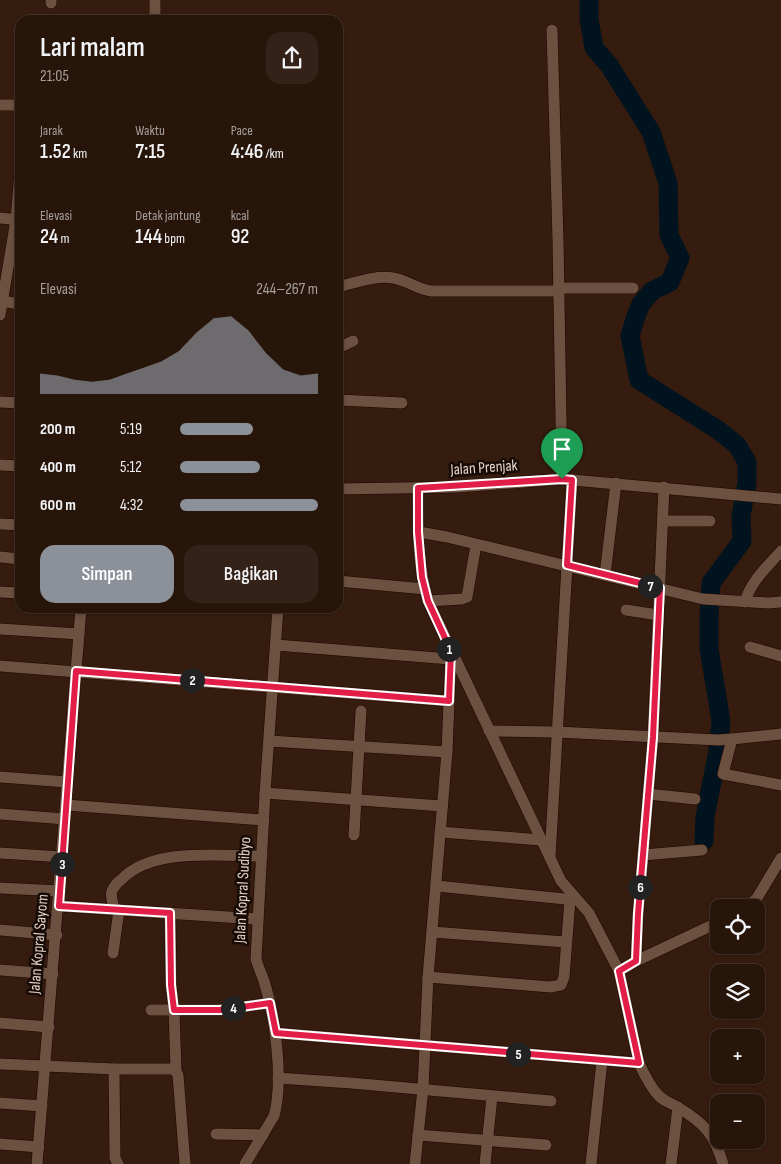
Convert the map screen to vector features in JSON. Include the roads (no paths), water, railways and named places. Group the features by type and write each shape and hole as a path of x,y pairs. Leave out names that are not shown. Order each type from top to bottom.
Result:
{"street":[{"path":"155,0 155,15"},
{"path":"550,857 567,565 567,479 558,289 552,30"},
{"path":"0,104 15,105"},
{"path":"0,218 15,220"},
{"path":"0,315 15,235"},
{"path":"343,286 392,277 417,288 431,291 633,288"},
{"path":"2,301 15,303"},
{"path":"343,346 353,341"},
{"path":"343,400 402,403"},
{"path":"0,402 15,403"},
{"path":"0,465 15,466"},
{"name":"Jalan Prenjak","path":"343,489 418,488 567,479 781,499"},
{"path":"604,575 616,483"},
{"path":"636,961 642,854 653,737 664,487"},
{"path":"418,488 418,532 424,589 451,655 561,880 573,900 589,912 619,971 639,1063 660,1096 698,1120 706,1128 717,1146 723,1164"},
{"path":"663,521 710,521"},
{"path":"0,524 15,525"},
{"path":"418,532 567,565 703,599 781,602"},
{"path":"428,601 467,597 476,545"},
{"path":"745,602 756,579 781,551"},
{"path":"0,557 15,558"},
{"path":"343,581 424,589"},
{"path":"0,592 15,593"},
{"path":"626,610 658,615"},
{"name":"Jalan Kopral Sayom","path":"37,1164 57,935 81,613"},
{"name":"Jalan Kopral Sudibyo","path":"245,1164 274,1116 278,1078 276,1033 270,1003 256,959 278,613"},
{"path":"0,629 79,634"},
{"path":"276,645 451,655"},
{"path":"750,647 781,656"},
{"path":"415,1164 424,1089 428,977 447,752 451,655"},
{"path":"0,666 449,701"},
{"path":"354,835 361,710"},
{"path":"489,731 557,732 726,740 781,734"},
{"path":"726,740 723,774 781,785"},
{"path":"269,741 447,752"},
{"path":"0,777 67,782"},
{"path":"265,793 442,806"},
{"path":"648,794 695,799"},
{"path":"66,805 264,820"},
{"path":"0,814 65,819"},
{"path":"440,832 541,840"},
{"path":"642,854 702,850"},
{"path":"0,853 63,857"},
{"path":"113,952 117,910 112,890 124,876 144,864 167,858 262,856"},
{"path":"756,899 781,858"},
{"path":"437,886 573,900"},
{"path":"0,888 60,891"},
{"path":"428,977 556,987 561,985 563,982 566,942 573,900"},
{"path":"59,906 258,919"},
{"path":"170,913 171,985 184,1164"},
{"path":"619,971 710,926"},
{"path":"0,930 57,935"},
{"path":"432,932 566,942"},
{"path":"0,970 53,974"},
{"path":"151,1010 220,1010 270,1003"},
{"path":"0,1024 49,1027"},
{"path":"276,1033 639,1063"},
{"path":"591,1164 602,1061"},
{"path":"0,1064 114,1069 168,1068 176,1071"},
{"path":"114,1069 115,1158 118,1164"},
{"path":"278,1078 551,1101"},
{"path":"485,1164 492,1097"},
{"path":"0,1103 42,1106"},
{"path":"671,1164 678,1108"},
{"path":"216,1134 263,1134"},
{"path":"418,1135 546,1146"},
{"path":"0,1144 39,1147"}],"waterway":[{"path":"589,0 589,19 594,48 609,65 651,132 668,183 669,235 680,258 670,282 652,291 641,304 636,316 630,336 639,380 718,430 737,445 747,462 747,483 741,516 742,541 711,583 709,649 721,721 718,751 705,817 704,841"}]}
